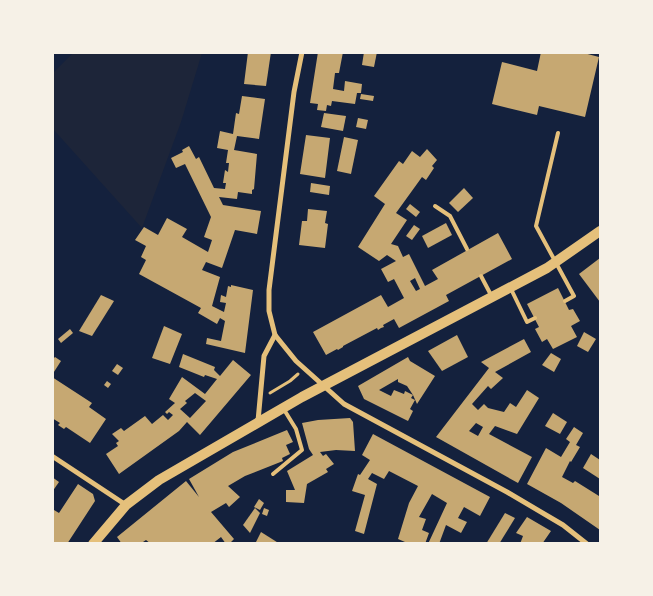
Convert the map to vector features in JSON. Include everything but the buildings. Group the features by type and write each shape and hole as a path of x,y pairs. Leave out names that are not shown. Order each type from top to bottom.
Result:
{"main road":[{"path":"93,544 126,505 159,480 323,386 510,288 556,262 600,231"}],"street":[{"path":"302,52 294,92 269,290 269,311 275,335 304,368 344,404 506,492 563,525 587,544"},
{"path":"258,422 264,356 275,335"},
{"path":"52,456 126,505"}],"lane":[{"path":"558,133 536,226 574,296 565,301"},
{"path":"435,206 450,216 467,250"},
{"path":"481,276 492,297"},
{"path":"510,288 527,322 534,318"},
{"path":"272,474 302,450 296,429 283,408"}],"path":[{"path":"260,400 290,381 304,368"}],"shaded area":[{"path":"74,52 202,53 181,122 142,228 53,129 53,73"}]}
